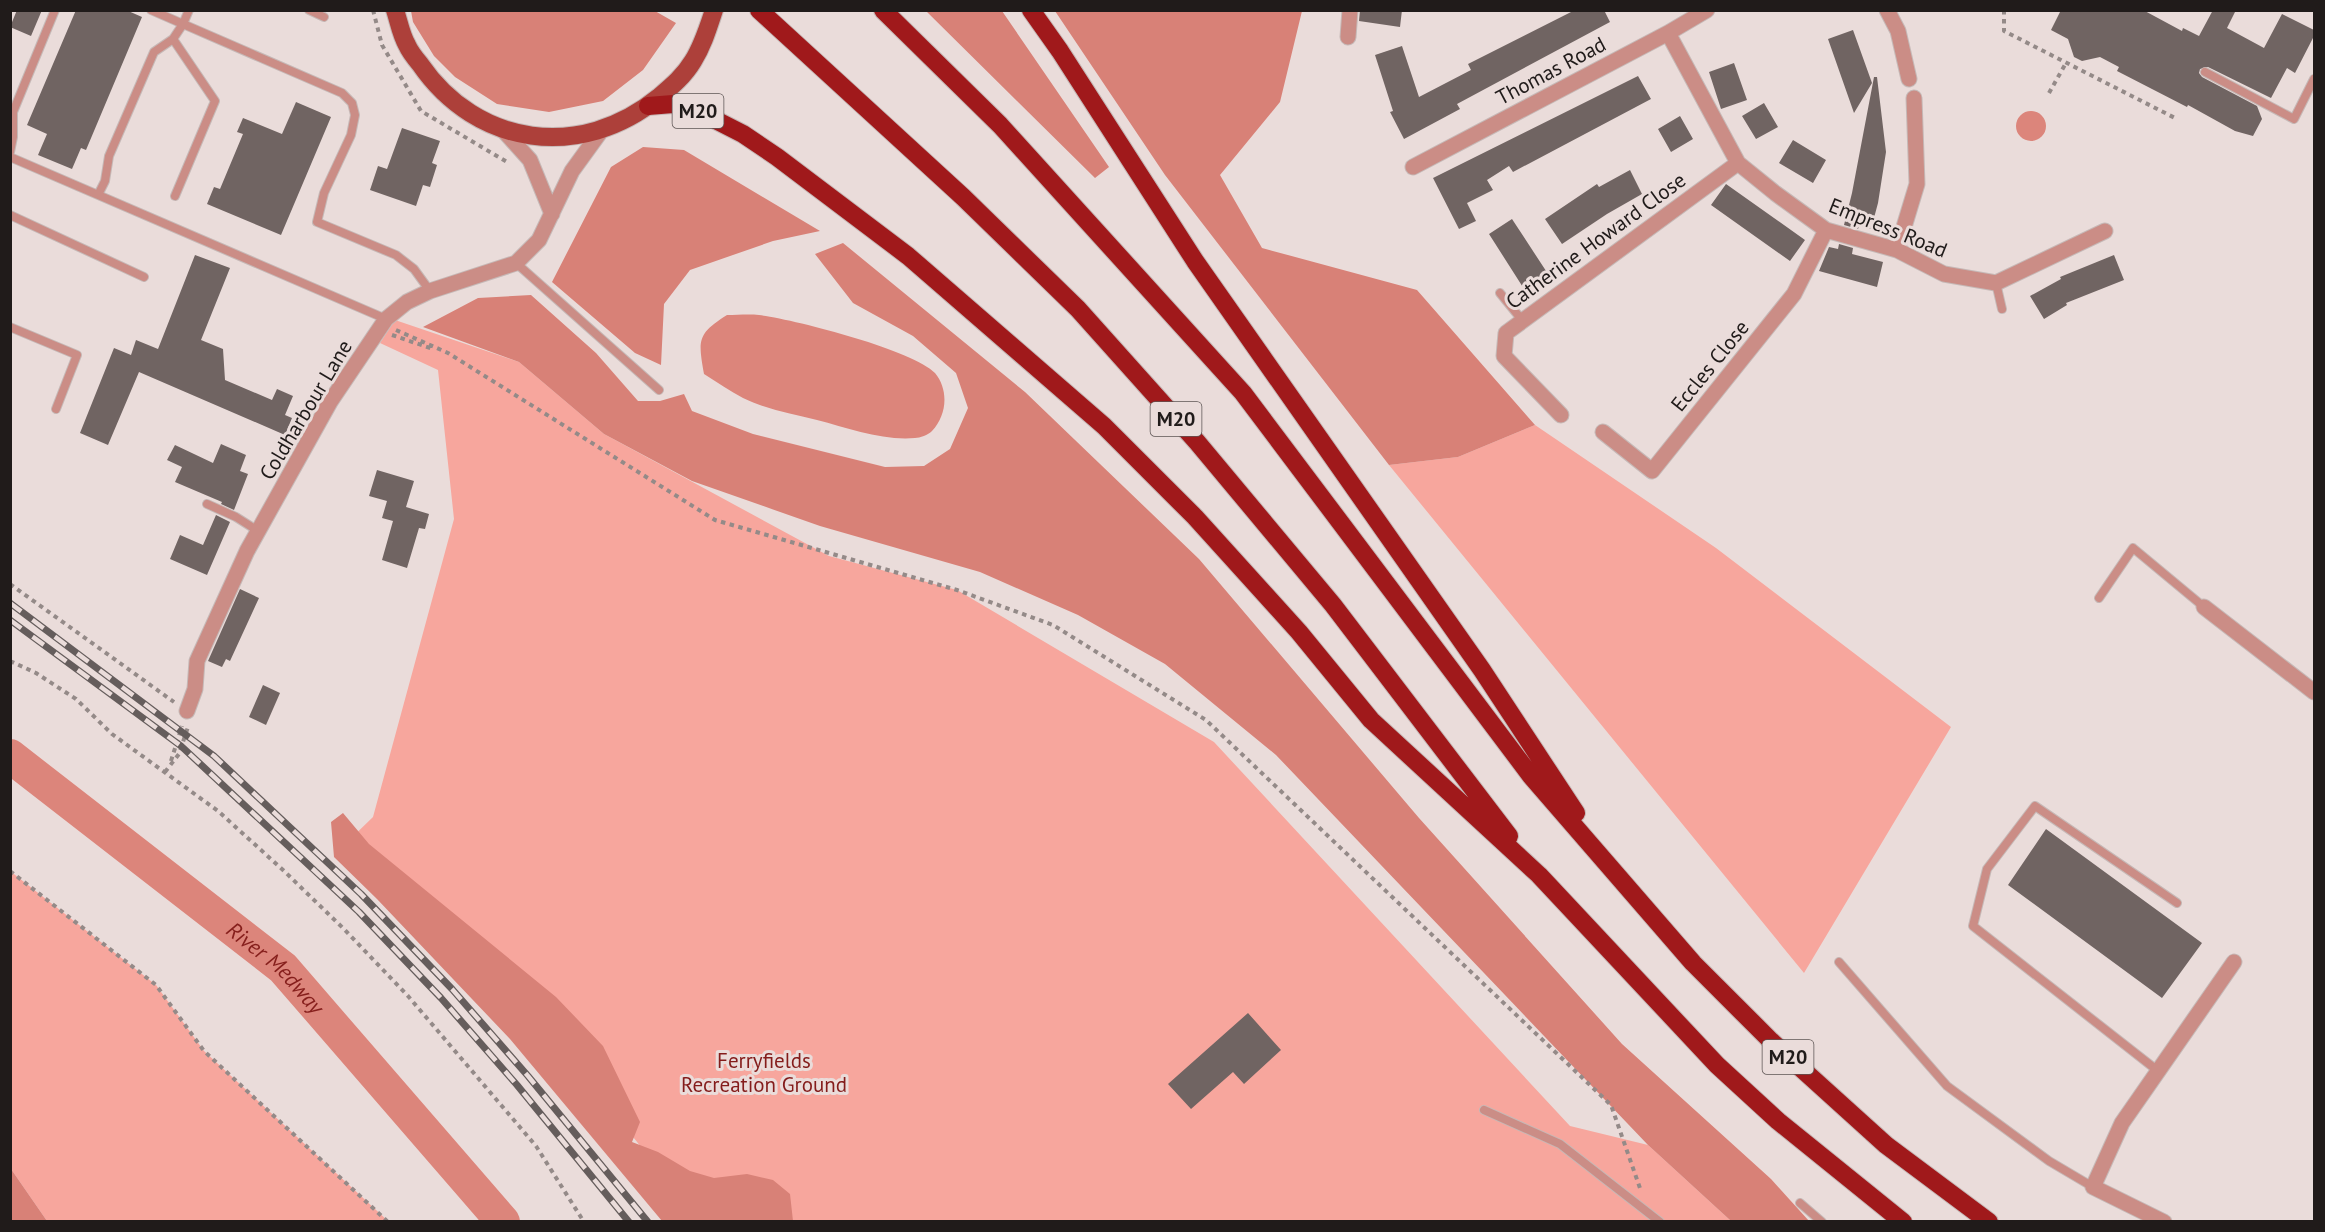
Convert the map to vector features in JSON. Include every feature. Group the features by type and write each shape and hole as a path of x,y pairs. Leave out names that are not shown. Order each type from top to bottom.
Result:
{"highway":[{"name":"M20","path":"759,10 963,196 1078,309 1197,442 1333,605 1539,875"},
{"name":"M20","path":"883,10 1000,125 1243,393 1531,776 1693,963 1770,1041 1886,1145 1989,1221"},
{"name":"M20","path":"1031,10 1060,51 1195,261 1482,670 1613,869"},
{"name":"M20","path":"648,106 673,104 692,108 743,134 908,256 1104,426 1195,517 1299,633 1371,720 1539,875 1717,1065 1778,1121 1903,1221"}],"main road":[{"path":"395,10 406,45 430,79 449,99 474,116 503,130 550,137 574,136 601,131 623,122 648,106 677,82 693,62 704,40 714,10"}],"street":[{"path":"1348,37 1350,10"},
{"name":"Thomas Road","path":"1413,167 1668,33 1707,10"},
{"path":"1887,10 1898,31 1909,79"},
{"name":"Empress Road","path":"1668,33 1738,163 1775,193 1827,230 1897,250 1944,274 1996,284"},
{"path":"1897,250 1917,184 1914,98"},
{"path":"503,130 530,160 552,214"},
{"name":"Coldharbour Lane","path":"187,711 195,689 197,661 247,551 330,402 384,324 406,302 430,291 516,263 539,240 572,171 601,131"},
{"name":"Catherine Howard Close","path":"1562,415 1504,356 1506,333 1738,163"},
{"name":"Eccles Close","path":"1603,432 1652,471 1794,294 1827,230"},
{"path":"1996,284 2105,231"},
{"path":"2204,607 2314,692"},
{"path":"2164,1221 2093,1187 2122,1123 2234,962"}],"lane":[{"path":"10,152 13,137 13,112 55,10"},
{"path":"151,10 342,93 352,103 355,115 351,135 324,194 317,222 396,255 414,270 430,291"},
{"path":"99,193 105,181 109,156 154,52 172,39 183,24 189,10"},
{"path":"309,10 324,17"},
{"path":"172,39 215,101 175,196"},
{"path":"2205,72 2294,119 2314,79"},
{"path":"10,157 99,193 358,309 384,324"},
{"path":"10,215 144,277"},
{"path":"516,263 659,390"},
{"path":"1996,284 2002,309"},
{"path":"1500,293 1521,320"},
{"path":"10,327 77,355 56,409"},
{"path":"207,504 236,517 258,531"},
{"path":"2099,597 2133,548 2204,607"},
{"path":"2158,1071 1973,926 1987,869 2035,806 2178,903"},
{"path":"1839,962 1947,1086 2049,1161 2093,1187"},
{"path":"1484,1110 1560,1144 1660,1221"},
{"path":"1800,1203 1822,1221"}],"path":[{"path":"2004,10 2004,30 2175,118"},
{"path":"2049,93 2066,63"},
{"path":"384,324 448,353 715,520 957,590 1053,626 1206,720 1611,1105 1642,1195 1641,1207"},
{"path":"10,584 187,711 189,730 185,733 179,754 164,772"},
{"path":"10,661 36,673 76,699 112,734 218,811 345,930 408,996 536,1146 584,1221"},
{"path":"164,772 176,750 179,729 187,711"},
{"path":"10,871 156,985 204,1051 388,1221"}],"green space":[{"name":"Ferryfields Recreation Ground","path":"395,320 519,362 604,434 829,556 957,590 1214,742 1570,1126 1648,1145 1731,1221 699,1221 539,1017 340,849 373,817 454,519 438,370 380,343"},
{"path":"1535,425 1716,548 1951,727 1804,973 1389,465 1458,457"},
{"path":"10,871 156,985 204,1051 388,1221 47,1221 11,1169"}],"shaded area":[{"path":"411,11 655,11 676,23 643,70 603,101 549,112 497,104 455,77 434,56 413,22"},
{"path":"926,11 1002,11 1109,167 1095,178"},
{"path":"1055,11 1302,11 1280,102 1220,175 1262,248 1417,290 1535,425 1458,457 1389,465 1165,175"},
{"path":"2031,111 2042,115 2046,126 2042,137 2031,141 2020,137 2016,126 2020,115"},
{"path":"643,147 684,150 820,231 773,241 690,270 664,304 661,365 635,353 552,282 611,167"},
{"path":"843,243 1025,392 1199,559 1419,818 1622,1044 1771,1179 1809,1221 1731,1221 1648,1145 1276,755 1165,664 1078,615 980,572 820,526 692,481 604,434 519,362 423,327 478,298 531,295 596,353 638,401 660,401 684,394 692,411 753,434 885,467 924,466 950,449 968,408 956,373 913,336 853,303 815,254"},
{"path":"727,315 759,315 824,329 879,346 923,364 935,373 943,387 944,402 941,418 932,431 924,436 891,438 779,411 743,398 704,374 702,339 710,327"},
{"path":"343,813 369,844 556,997 603,1046 640,1122 632,1142 658,1152 690,1171 714,1178 747,1174 773,1180 790,1194 793,1221 662,1221 510,1039 334,857 331,822"},
{"path":"11,1169 47,1221 11,1221"}],"building":[{"path":"17,10 42,10 31,36 10,27"},
{"path":"76,10 126,10 142,17 86,150 81,148 72,169 38,155 47,134 27,125"},
{"path":"1360,10 1402,10 1400,27 1359,21"},
{"path":"1575,10 1604,10 1610,22 1457,104 1460,109 1404,139 1390,112 1393,111 1375,55 1402,46 1419,97 1471,70 1468,64"},
{"path":"2061,10 2143,10 2182,31 2183,28 2199,36 2213,10 2236,10 2227,28 2264,48 2282,14 2314,30 2314,36 2295,73 2287,68 2271,98 2208,67 2200,69 2199,73 2202,77 2257,106 2262,119 2253,136 2235,131 2188,105 2187,107 2117,71 2119,67 2100,57 2082,61 2074,57 2068,39 2051,30"},
{"path":"1853,30 1872,83 1854,113 1828,39"},
{"path":"1734,63 1747,100 1721,109 1709,72"},
{"path":"1638,76 1651,99 1513,172 1509,166 1487,180 1493,190 1467,203 1476,221 1459,229 1433,178"},
{"path":"1874,77 1877,77 1886,152 1878,203 1871,229 1859,226 1858,229 1844,225"},
{"path":"296,102 331,117 281,235 207,204 214,187 220,189 243,134 237,132 243,118 282,134"},
{"path":"1764,103 1778,127 1756,139 1742,116"},
{"path":"1680,116 1693,139 1671,152 1658,129"},
{"path":"402,128 440,141 432,163 437,165 430,187 423,185 416,206 370,190 378,166 387,169"},
{"path":"1793,140 1826,160 1813,183 1779,163"},
{"path":"1630,170 1642,194 1562,244 1545,219 1597,184 1599,187"},
{"path":"1726,184 1805,240 1790,261 1711,205"},
{"path":"1512,219 1550,277 1526,292 1489,234"},
{"path":"1839,244 1853,248 1852,254 1883,262 1877,287 1819,271 1829,247 1838,249"},
{"path":"195,255 230,268 201,340 223,349 225,380 272,400 277,389 293,396 285,415 292,418 285,435 139,372 108,445 80,433 114,348 131,355 136,340 158,349"},
{"path":"2114,255 2124,280 2066,303 2067,305 2044,319 2030,296 2061,279 2060,277"},
{"path":"221,444 246,455 240,471 248,474 234,510 221,504 222,502 175,482 182,467 167,460 175,445 213,463"},
{"path":"377,470 414,481 406,507 429,514 425,529 419,528 407,568 382,560 393,521 382,518 387,501 369,496"},
{"path":"216,515 230,522 207,575 170,559 180,535 203,545"},
{"path":"240,589 259,598 230,661 226,659 222,667 208,661"},
{"path":"263,685 280,693 266,725 249,717"},
{"path":"2046,829 2202,943 2162,998 2008,885"},
{"path":"1248,1013 1281,1050 1244,1084 1233,1072 1191,1109 1168,1084"}],"waterway":[{"name":"River Medway","path":"10,756 283,968 503,1222"}],"railway":[{"path":"10,603 214,756 361,894 452,989 528,1076 648,1222"},
{"path":"10,620 181,746 359,912 441,998 517,1085 629,1222"}]}
